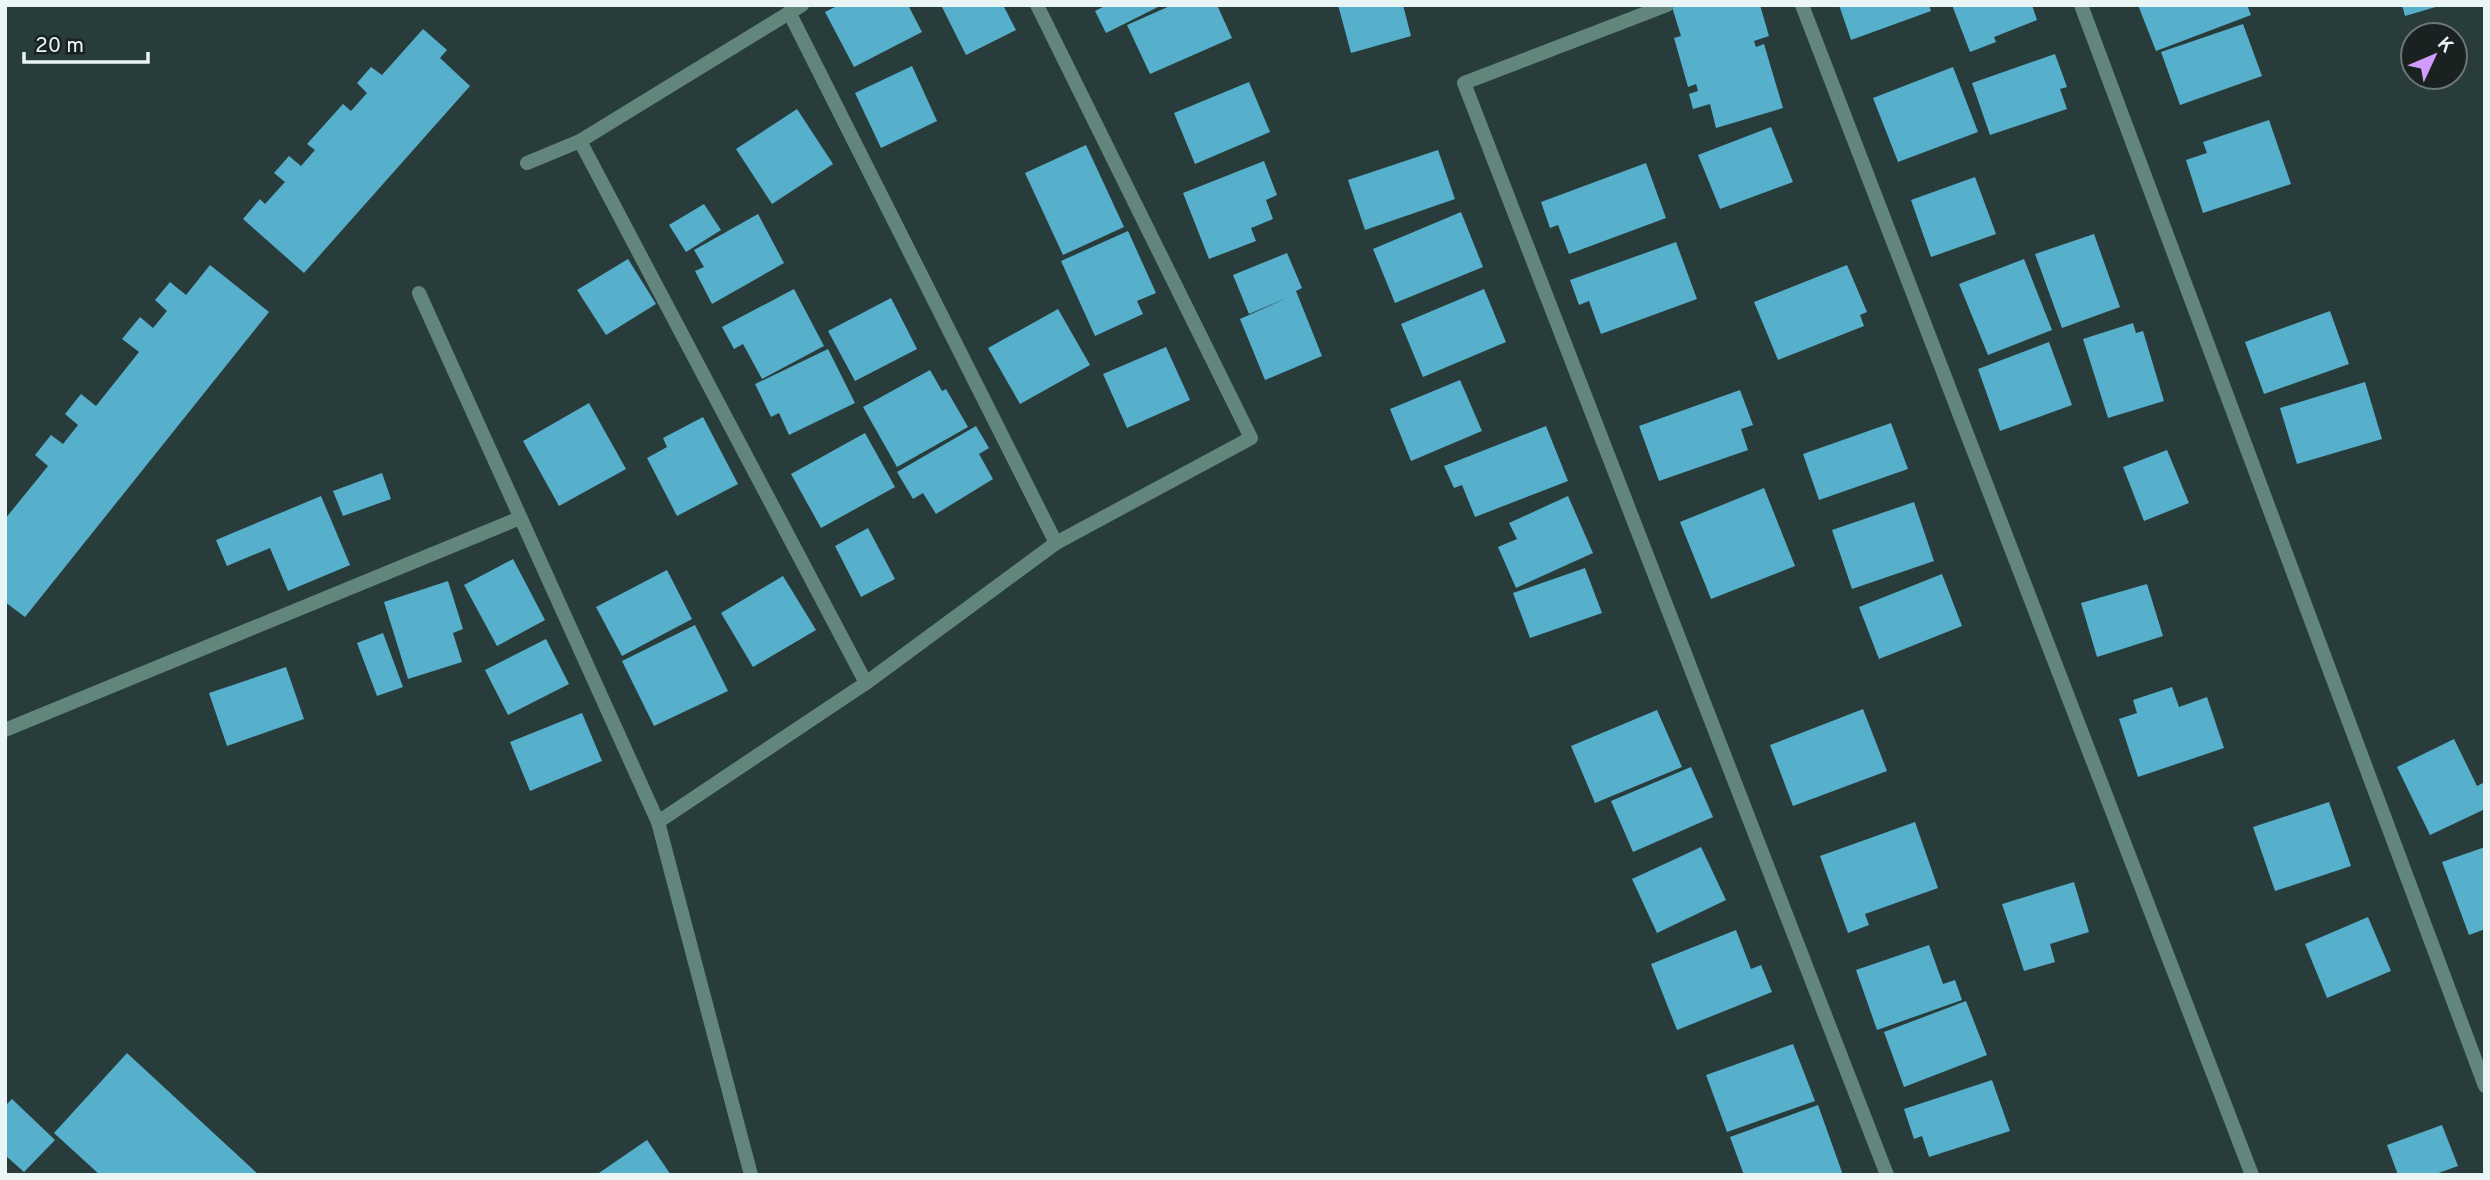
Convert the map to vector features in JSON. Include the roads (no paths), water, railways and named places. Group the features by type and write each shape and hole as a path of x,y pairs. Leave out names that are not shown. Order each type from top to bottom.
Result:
{"street":[{"path":"658,822 866,683 1055,543 1251,438 1037,5"},
{"path":"1667,5 1464,83 1887,1175"},
{"path":"1802,5 2252,1175"},
{"path":"2081,5 2485,1086"},
{"path":"527,163 580,141 795,9 1055,543"},
{"path":"580,141 866,683"},
{"path":"419,293 658,822 751,1175"},
{"path":"5,730 520,518"}]}
